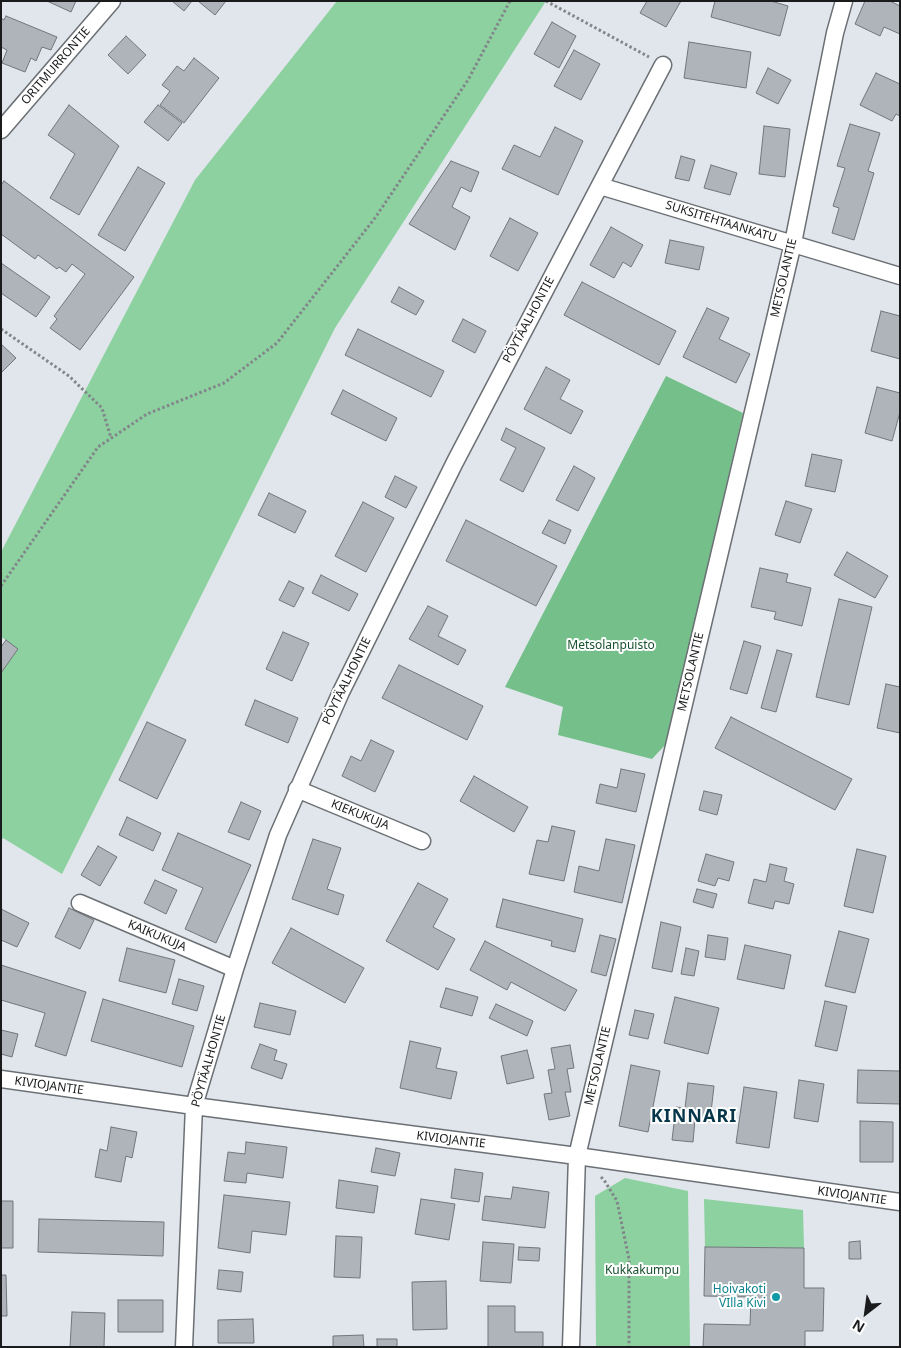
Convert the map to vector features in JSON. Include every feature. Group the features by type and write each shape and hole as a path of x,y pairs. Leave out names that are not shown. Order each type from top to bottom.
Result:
{"street":[{"name":"ORITMURRONTIE","path":"1,130 112,1"},
{"name":"METSOLANTIE","path":"571,1347 577,1156 793,243 835,33 844,1"},
{"name":"PÖYTÄALHONTIE","path":"184,1347 194,1106 278,835 340,692 455,462 663,64"},
{"name":"SUKSITEHTAANKATU","path":"600,186 900,276"},
{"name":"KIEKUKUJA","path":"297,789 422,841"},
{"name":"KAIKUKUJA","path":"80,902 235,970"},
{"name":"KIVIOJANTIE","path":"1,1079 577,1156 900,1202"}],"path":[{"path":"1,586 98,447 147,414 224,384 277,342 380,210 468,80 510,1"},
{"path":"546,1 663,64"},
{"path":"1,329 69,376 102,408 111,438"},
{"path":"600,1176 617,1201 629,1259 630,1347"}],"green space":[{"path":"337,1 546,1 335,328 62,874 3,838 1,841 1,647 6,640 1,637 1,552 195,180"},
{"name":"Metsolanpuisto","path":"666,376 743,413 666,744 652,759 558,735 563,707 505,687"},
{"name":"Kukkakumpu","path":"625,1178 688,1191 690,1347 596,1347 595,1196"},
{"path":"704,1199 803,1210 804,1248 705,1247"}],"building":[{"path":"47,1 76,1 71,12"},
{"path":"172,1 192,1 184,11"},
{"path":"198,1 226,1 215,15"},
{"path":"647,1 681,1 666,27 640,13"},
{"path":"715,1 771,1 788,6 780,36 711,17"},
{"path":"865,1 890,1 900,6 900,34 884,27 880,36 855,24"},
{"path":"6,16 57,37 51,50 42,47 36,61 31,58 25,72 2,63 7,50 1,47 1,18 4,20"},
{"path":"552,22 576,36 559,68 534,54"},
{"path":"126,36 146,55 128,74 108,55"},
{"path":"689,42 751,52 746,88 684,78"},
{"path":"574,50 600,64 581,100 554,86"},
{"path":"194,58 219,78 184,123 160,105 170,91 162,85 177,66 184,71"},
{"path":"768,68 791,80 778,104 756,93"},
{"path":"876,73 900,84 900,116 896,114 892,121 860,105"},
{"path":"69,105 119,146 79,215 50,198 75,154 48,135"},
{"path":"158,105 182,123 168,141 144,122"},
{"path":"850,124 880,133 868,171 874,173 854,240 832,233 839,208 833,206 845,168 837,166"},
{"path":"764,126 790,129 785,177 759,174"},
{"path":"555,127 583,141 558,195 502,169 514,145 540,157"},
{"path":"681,156 695,160 689,181 675,178"},
{"path":"451,161 479,172 471,192 461,187 452,207 470,217 455,250 409,224"},
{"path":"711,165 737,173 730,195 704,188"},
{"path":"138,167 165,183 125,251 98,235"},
{"path":"4,181 134,277 80,350 50,328 57,319 54,316 85,274 72,264 66,272 59,267 57,269 38,255 35,259 1,234 1,185"},
{"path":"510,218 538,233 518,271 490,256"},
{"path":"611,227 643,245 631,267 623,262 614,278 590,265"},
{"path":"670,240 704,247 699,270 665,263"},
{"path":"1,263 50,297 36,317 1,293"},
{"path":"582,282 676,331 659,365 564,315"},
{"path":"399,287 424,301 416,315 391,302"},
{"path":"707,308 729,318 719,339 750,354 736,383 683,357"},
{"path":"881,311 900,316 900,359 871,351"},
{"path":"463,319 486,331 475,353 452,341"},
{"path":"358,329 444,371 431,397 345,355"},
{"path":"1,344 16,358 1,373"},
{"path":"546,367 570,380 560,399 583,411 571,434 524,409"},
{"path":"877,387 900,393 900,412 892,441 865,433"},
{"path":"343,390 397,418 386,441 331,414"},
{"path":"506,428 545,448 523,492 500,480 516,448 501,440"},
{"path":"812,454 842,460 835,492 805,486"},
{"path":"574,466 595,478 578,511 556,500"},
{"path":"395,476 417,487 406,508 385,497"},
{"path":"269,493 306,511 295,533 258,515"},
{"path":"786,501 812,509 800,543 775,535"},
{"path":"363,502 394,518 366,572 335,556"},
{"path":"466,520 557,566 536,606 446,561"},
{"path":"549,520 571,530 565,544 542,533"},
{"path":"847,552 888,576 875,598 834,575"},
{"path":"760,568 788,574 786,582 811,588 802,626 774,619 776,612 751,607"},
{"path":"321,575 358,594 349,611 312,593"},
{"path":"289,581 304,588 294,607 279,600"},
{"path":"839,599 872,607 849,705 816,697"},
{"path":"428,606 448,616 438,636 466,650 458,665 409,639"},
{"path":"283,632 309,643 292,681 266,669"},
{"path":"6,640 18,649 1,673 1,647"},
{"path":"744,641 761,646 747,694 730,689"},
{"path":"777,650 792,654 776,712 761,708"},
{"path":"399,665 483,706 467,740 382,698"},
{"path":"886,684 900,687 900,733 877,728"},
{"path":"255,700 298,718 288,743 245,725"},
{"path":"731,717 852,779 835,810 715,748"},
{"path":"147,722 186,740 157,799 119,780"},
{"path":"371,740 394,751 375,792 342,776 351,756 361,761"},
{"path":"621,769 645,774 636,812 596,803 600,784 617,788"},
{"path":"474,776 528,807 514,832 460,801"},
{"path":"704,791 722,795 717,815 699,810"},
{"path":"241,802 261,811 249,840 228,832"},
{"path":"127,817 161,833 153,851 119,835"},
{"path":"552,826 575,831 564,881 529,874 537,840 548,842"},
{"path":"178,833 251,865 216,943 185,929 203,888 162,870"},
{"path":"313,839 341,848 327,889 344,895 338,915 292,899"},
{"path":"606,839 635,845 622,903 574,892 579,866 599,871"},
{"path":"98,846 117,857 100,886 81,875"},
{"path":"857,849 886,856 873,913 844,906"},
{"path":"706,854 734,862 729,881 718,878 715,886 698,881"},
{"path":"770,864 787,868 784,881 794,884 789,904 775,901 773,909 748,903 754,879 766,882"},
{"path":"155,880 177,890 166,914 144,903"},
{"path":"418,883 448,899 433,927 455,939 438,970 386,941"},
{"path":"697,889 717,894 713,908 693,902"},
{"path":"503,899 583,919 575,952 551,946 552,941 496,927"},
{"path":"69,908 94,920 80,949 55,937"},
{"path":"1,909 29,923 17,947 1,940"},
{"path":"661,922 681,927 672,972 652,968"},
{"path":"291,928 364,968 345,1003 272,963"},
{"path":"839,931 869,939 855,993 825,986"},
{"path":"600,935 616,939 606,976 591,972"},
{"path":"708,935 728,938 725,960 705,957"},
{"path":"485,941 577,990 565,1011 511,982 507,990 470,970"},
{"path":"745,945 791,955 784,989 737,979"},
{"path":"127,948 175,960 166,993 119,981"},
{"path":"686,948 699,951 694,976 681,974"},
{"path":"1,965 86,992 66,1056 35,1046 45,1013 1,1000"},
{"path":"179,979 204,986 197,1011 172,1004"},
{"path":"446,988 478,997 472,1016 440,1007"},
{"path":"675,997 719,1008 708,1054 664,1043"},
{"path":"103,999 194,1026 182,1067 91,1041"},
{"path":"825,1001 847,1006 837,1051 815,1046"},
{"path":"260,1003 296,1011 290,1035 254,1027"},
{"path":"496,1004 533,1021 527,1036 489,1018"},
{"path":"635,1010 654,1014 648,1039 629,1035"},
{"path":"1,1030 18,1034 12,1057 1,1054"},
{"path":"410,1041 441,1048 436,1068 457,1072 451,1099 400,1088"},
{"path":"260,1044 277,1050 274,1060 287,1064 282,1079 251,1068"},
{"path":"570,1045 574,1068 567,1069 571,1092 565,1092 570,1116 549,1120 544,1094 552,1093 548,1070 555,1069 551,1048"},
{"path":"527,1050 534,1078 507,1084 501,1056"},
{"path":"631,1065 660,1071 648,1132 619,1126"},
{"path":"858,1070 900,1071 900,1104 857,1103"},
{"path":"799,1080 824,1084 818,1122 794,1118"},
{"path":"688,1083 714,1086 710,1121 695,1120 693,1142 672,1140 676,1107 685,1108"},
{"path":"744,1087 777,1092 769,1148 736,1143"},
{"path":"860,1121 893,1122 893,1162 860,1162"},
{"path":"111,1127 137,1132 132,1158 126,1156 121,1182 95,1177 100,1149 107,1151"},
{"path":"246,1142 287,1147 283,1178 247,1173 246,1183 224,1181 228,1152 245,1154"},
{"path":"376,1148 400,1153 395,1176 371,1172"},
{"path":"455,1169 483,1173 479,1202 451,1198"},
{"path":"339,1180 378,1186 374,1213 336,1208"},
{"path":"513,1187 549,1192 545,1228 482,1220 485,1196 511,1199"},
{"path":"224,1195 290,1202 286,1235 252,1231 250,1253 218,1248"},
{"path":"421,1199 455,1204 449,1240 415,1234"},
{"path":"1,1201 13,1201 13,1248 1,1248"},
{"path":"39,1219 164,1222 163,1256 38,1252"},
{"path":"336,1236 362,1237 360,1278 334,1277"},
{"path":"860,1241 861,1259 849,1259 849,1242"},
{"path":"483,1242 514,1244 511,1283 480,1281"},
{"path":"519,1247 540,1248 539,1261 518,1260"},
{"name":"Hoivakoti VIlla Kivi","path":"705,1247 804,1248 804,1288 824,1288 823,1331 805,1331 805,1347 703,1347 704,1324 750,1325 751,1297 704,1296"},
{"path":"219,1270 243,1272 241,1292 217,1289"},
{"path":"1,1275 6,1275 7,1316 1,1316"},
{"path":"446,1281 447,1329 413,1330 412,1282"},
{"path":"118,1300 163,1300 163,1332 118,1332"},
{"path":"488,1306 515,1306 515,1332 543,1332 543,1347 488,1347"},
{"path":"72,1312 105,1313 104,1347 70,1347"},
{"path":"253,1319 254,1343 218,1343 218,1320"},
{"path":"363,1335 364,1347 333,1347 333,1336"},
{"path":"377,1339 397,1339 397,1347 377,1347"}],"place":[{"name":"Hoivakoti VIlla Kivi","path":"776,1297"}],"district":[{"name":"KINNARI","path":"694,1117"}]}
